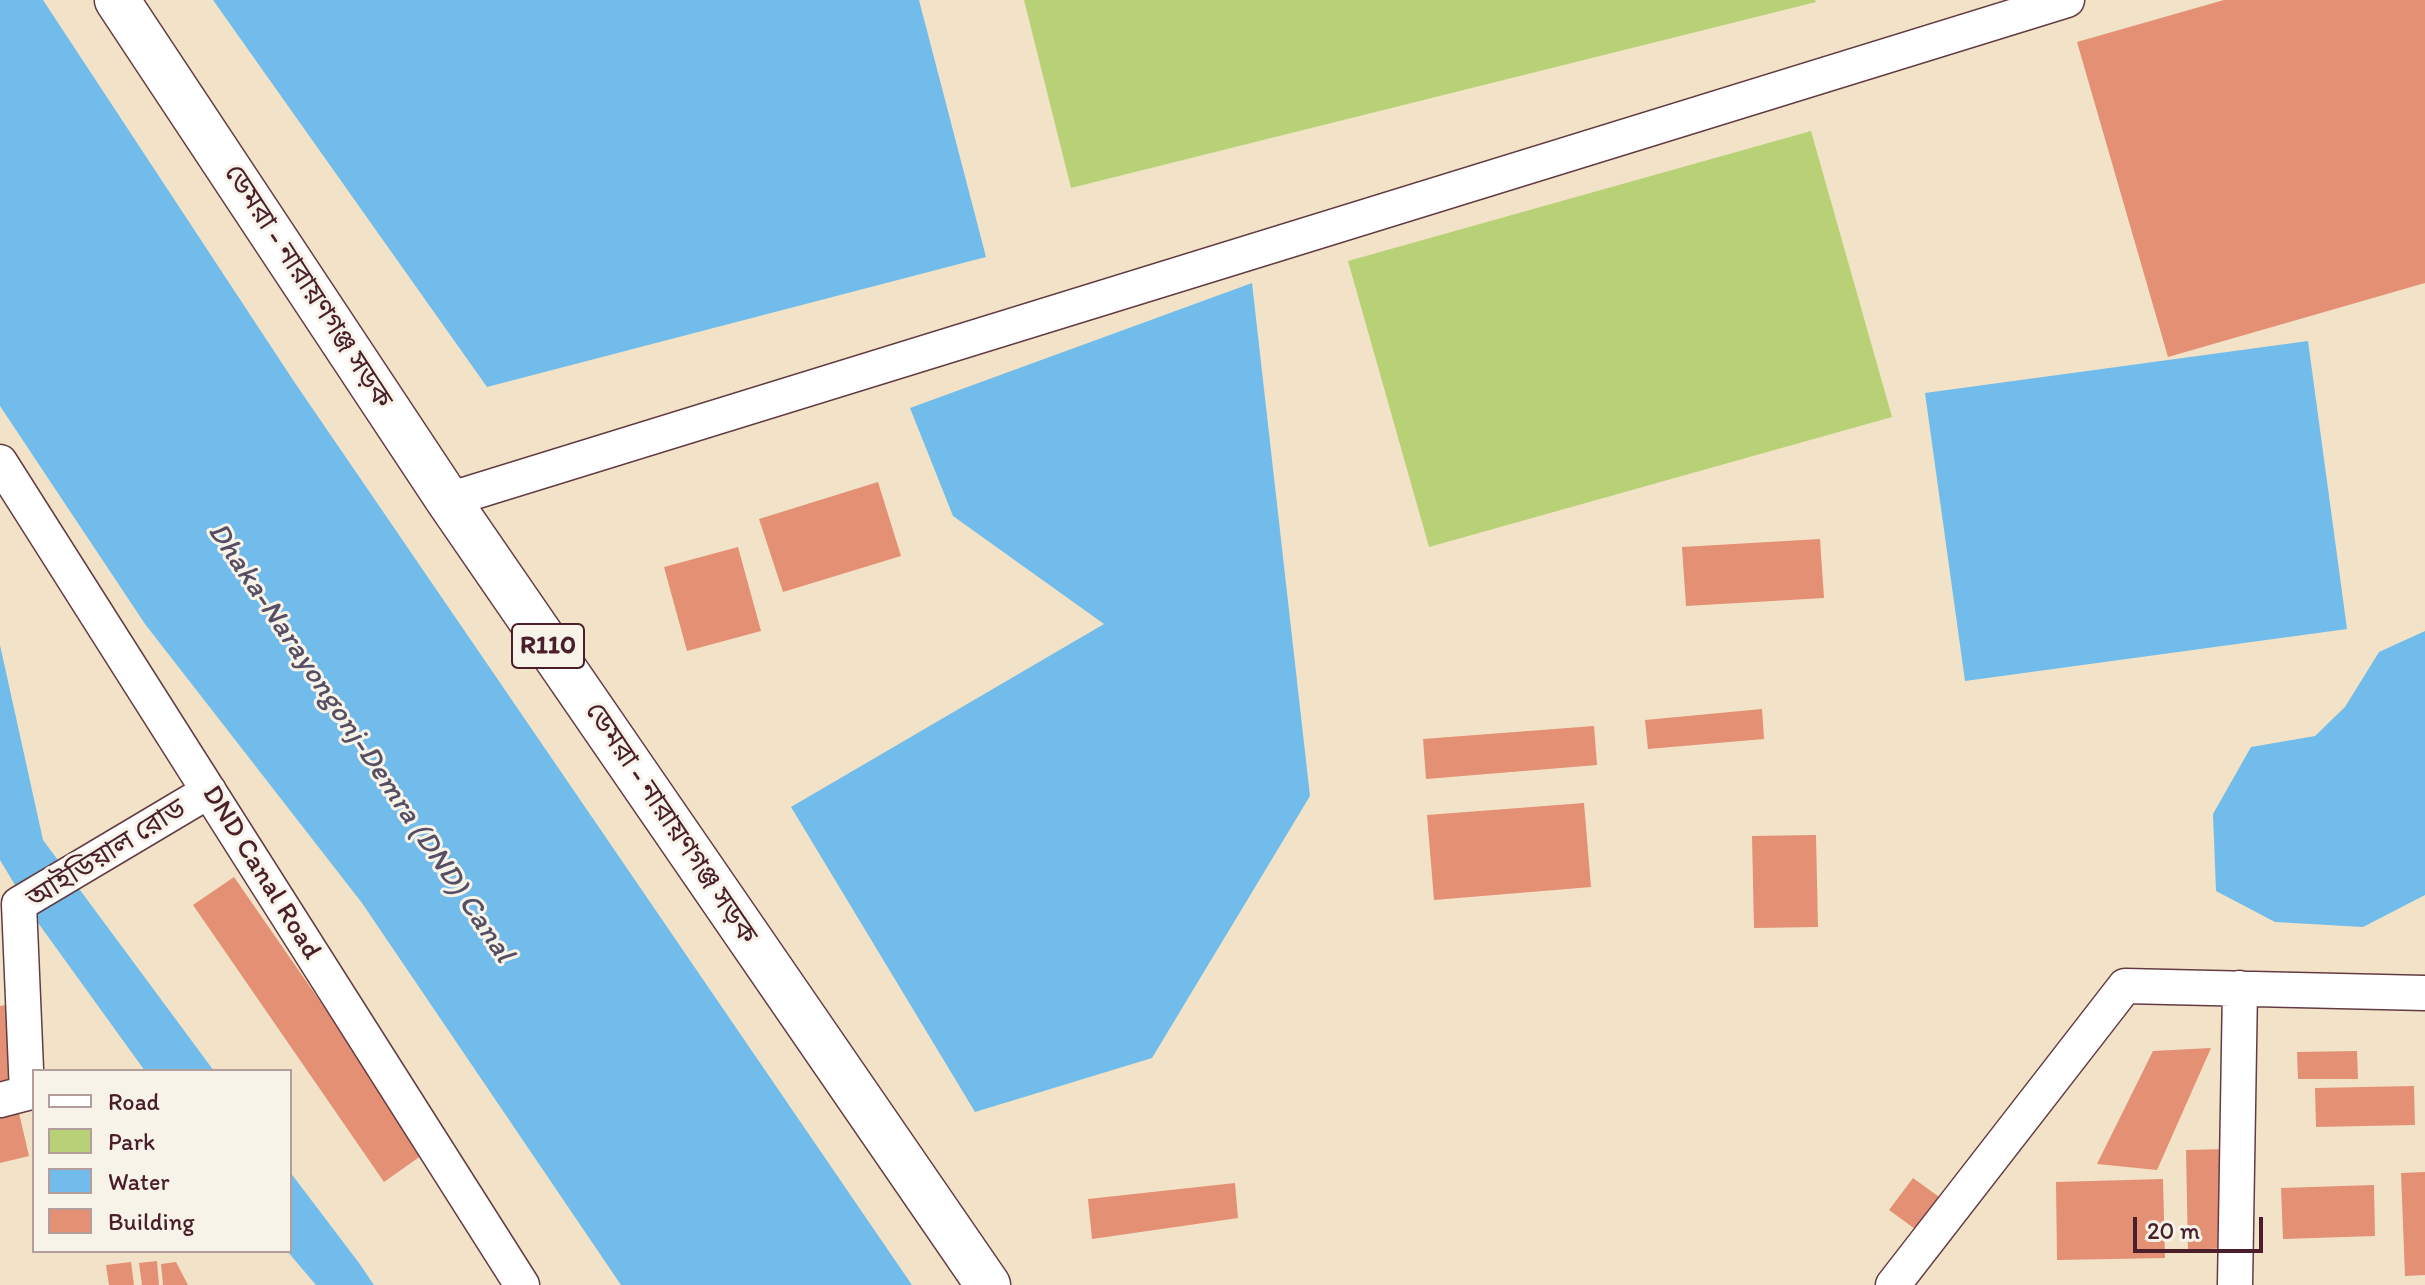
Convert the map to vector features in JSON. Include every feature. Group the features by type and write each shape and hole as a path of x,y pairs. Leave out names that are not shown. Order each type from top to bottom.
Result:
{"main road":[{"name":"ডেমরা - নারায়ণগঞ্জ সড়ক","path":"117,0 448,500 988,1285"}],"street":[{"path":"448,500 2067,0"},
{"name":"DND Canal Road","path":"0,462 522,1285"},
{"name":"আইডিয়াল রোড","path":"0,1100 27,1093 19,904 209,791"},
{"path":"1893,1285 2125,986 2425,993"},
{"path":"2235,1285 2240,988"}],"green space":[{"path":"1024,0 1815,0 1816,2 1071,188"},
{"path":"1811,131 1892,417 1429,547 1348,261"}],"water":[{"name":"Dhaka-Narayongonj-Demra (DND) Canal","path":"0,0 43,0 295,383 912,1285 621,1285 362,903 145,624 0,406"},
{"path":"213,0 919,0 986,257 487,387"},
{"path":"1252,283 1310,796 1152,1058 975,1112 791,807 1104,624 953,516 910,408"},
{"path":"2308,341 2347,629 1965,681 1925,393"},
{"path":"2425,631 2425,895 2363,927 2275,922 2216,891 2213,814 2251,747 2315,736 2345,707 2379,652"},
{"path":"0,645 43,840 213,1069 144,1069 36,920 0,860"},
{"path":"292,1175 374,1285 316,1285 289,1253 292,1253"}],"building":[{"path":"2224,0 2425,0 2425,283 2168,357 2077,42"},
{"path":"878,482 901,556 783,592 759,519"},
{"path":"1820,539 1824,598 1686,606 1682,547"},
{"path":"738,547 761,631 687,651 664,567"},
{"path":"1762,709 1764,739 1648,749 1645,720"},
{"path":"1594,726 1597,765 1426,779 1423,739"},
{"path":"1584,803 1591,887 1434,900 1427,815"},
{"path":"1816,835 1818,927 1754,928 1752,836"},
{"path":"234,877 425,1153 384,1182 193,905"},
{"path":"19,1003 16,1085 0,1091 0,1006"},
{"path":"2211,1048 2157,1170 2097,1164 2153,1051"},
{"path":"2357,1051 2358,1079 2298,1079 2297,1052"},
{"path":"2414,1086 2415,1125 2316,1127 2315,1088"},
{"path":"19,1113 29,1156 0,1163 0,1118"},
{"path":"2226,1149 2228,1248 2188,1250 2186,1150"},
{"path":"2425,1172 2425,1275 2405,1276 2401,1173"},
{"path":"1913,1178 1946,1202 1922,1234 1889,1210"},
{"path":"2163,1179 2165,1258 2057,1260 2056,1182"},
{"path":"1235,1183 1238,1218 1092,1239 1088,1199"},
{"path":"2374,1185 2375,1236 2283,1239 2281,1188"},
{"path":"157,1261 159,1285 142,1285 139,1263"},
{"path":"131,1262 134,1285 109,1285 106,1265"},
{"path":"176,1262 188,1285 163,1285 161,1264"}]}
